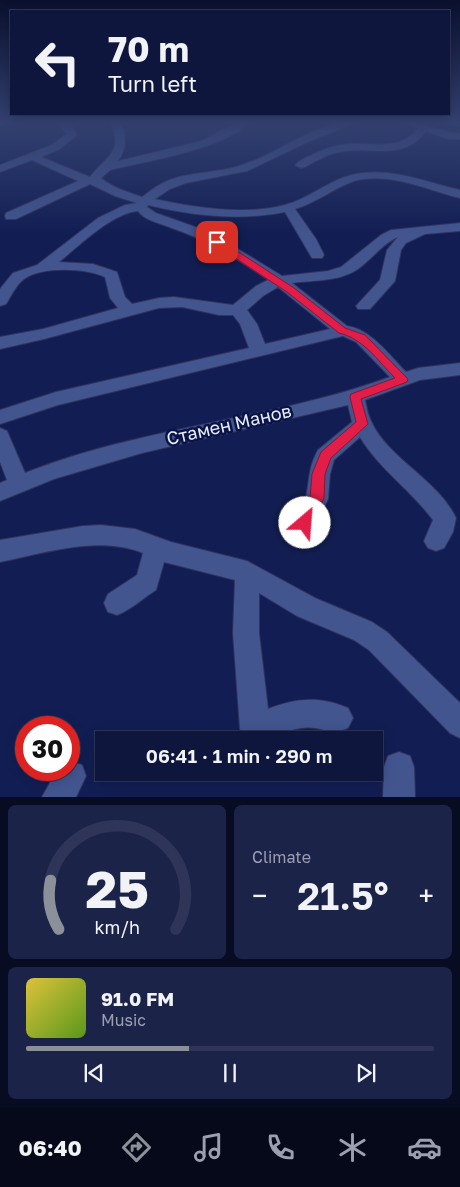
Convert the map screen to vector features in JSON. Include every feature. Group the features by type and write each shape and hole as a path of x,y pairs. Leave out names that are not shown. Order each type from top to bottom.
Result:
{"street":[{"path":"0,169 25,159"},
{"path":"41,159 142,204 145,212 159,219 217,242 278,282 343,331"},
{"path":"11,216 93,181 113,159"},
{"path":"104,168 140,159"},
{"path":"142,204 149,196 176,182 243,169 264,159"},
{"path":"301,165 311,159"},
{"path":"42,268 103,221 129,208 142,204 228,213 288,208 313,200 349,180 366,176 403,178 460,194"},
{"path":"288,208 309,239 317,256"},
{"path":"0,343 44,334 160,303 175,302 227,311 236,310 265,287 278,282 329,275 345,270 363,260 392,234 460,227"},
{"path":"364,306 389,277 395,248 401,240 411,234 427,230"},
{"path":"0,301 21,274 42,268 82,267 108,271 114,279 118,298 129,310"},
{"path":"236,310 243,315 249,325 259,352"},
{"path":"0,417 56,399 343,331 362,338 403,379"},
{"name":"Стамен Манов","path":"9,488 74,464 142,445 246,420 355,397 418,374 460,369"},
{"path":"355,397 362,424 374,445 428,496 445,518 442,532 436,541"},
{"path":"305,523 317,498 318,474 325,456 362,424"},
{"path":"0,436 9,488"},
{"path":"0,551 83,536 101,535 135,539 188,558 247,572 306,607 363,631 378,641 460,723"},
{"path":"117,603 130,592 147,582 156,548"},
{"path":"247,572 246,633 255,729 303,712 338,718"},
{"path":"399,767 399,797"}],"route":[{"path":"217,242 290,290 343,331 362,338 403,379 355,397 362,424 325,456 318,474 317,498 305,523"}]}
